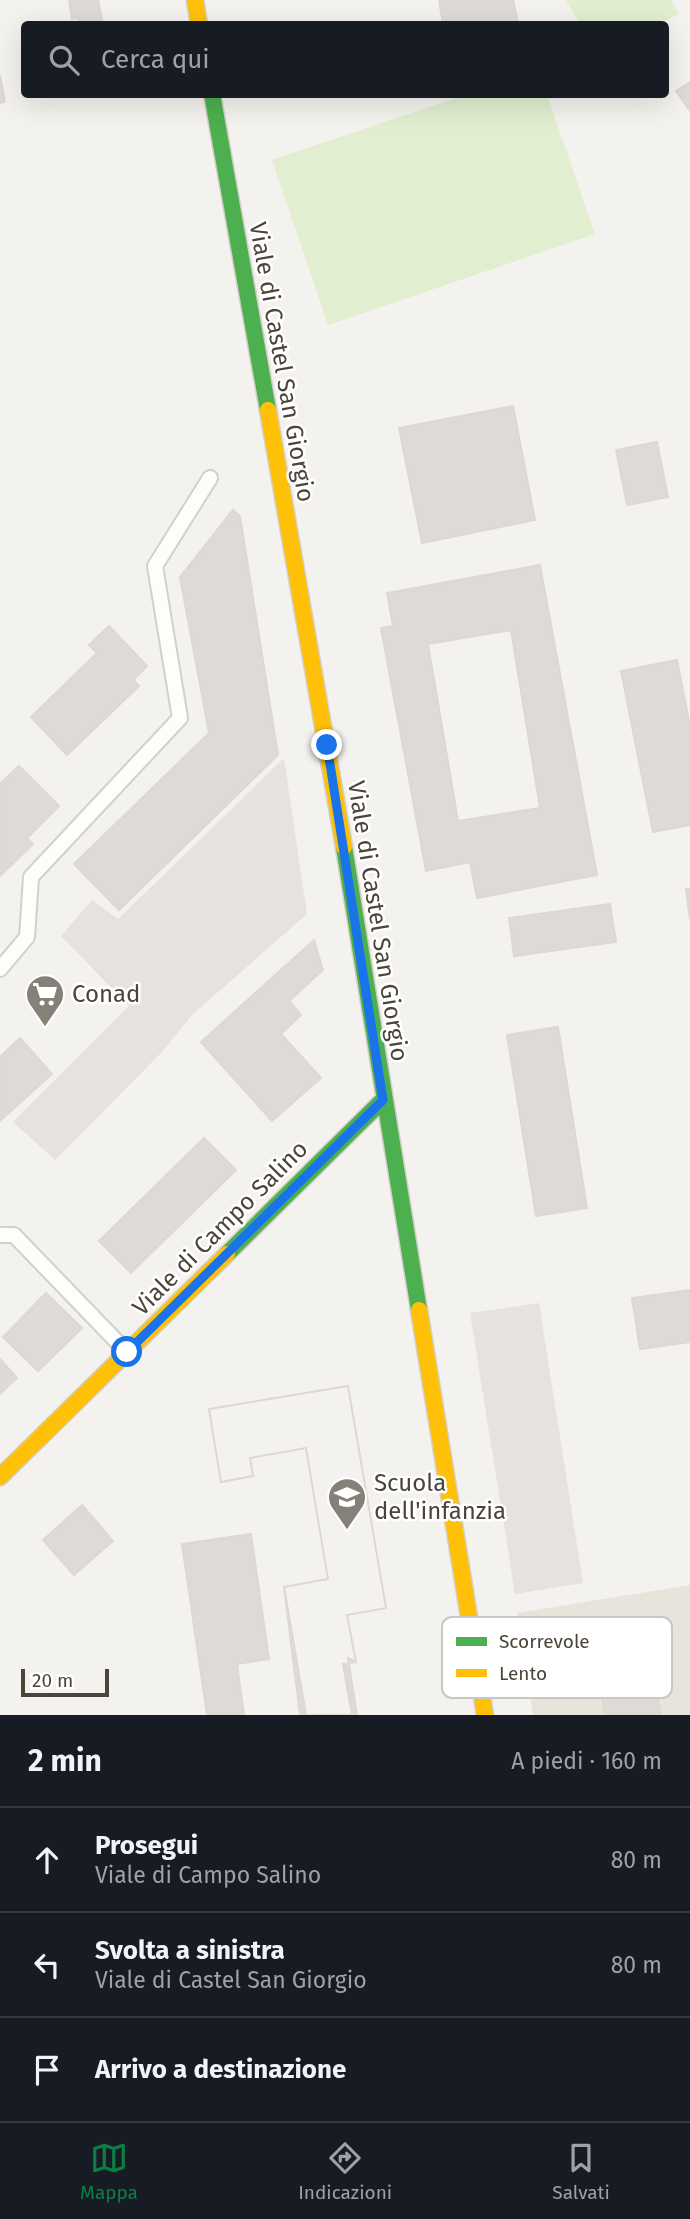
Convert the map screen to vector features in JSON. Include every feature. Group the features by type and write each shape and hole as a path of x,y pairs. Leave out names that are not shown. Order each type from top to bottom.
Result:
{"street":[{"path":"195,0 198,21"},
{"name":"Viale di Castel San Giorgio","path":"213,98 325,732 469,1617"},
{"name":"Viale di Campo Salino","path":"0,1477 383,1100"}],"lane":[{"path":"0,969 27,937 31,877 180,718 155,566 210,478"},
{"path":"0,1234 14,1235 127,1352"}],"shaded area":[{"path":"284,758 307,914 192,1015 162,1052 55,1160 13,1122 129,1006 61,936 92,900 118,919"},
{"path":"539,1303 583,1583 515,1594 470,1313"},
{"path":"690,1585 690,1715 533,1715 530,1698 672,1698 672,1617 518,1617 517,1613"}],"green space":[{"path":"566,0 671,0 679,14 666,21 578,21"},
{"path":"455,98 548,98 595,234 328,325 272,160"}],"building":[{"path":"69,0 98,0 102,21 72,19"},
{"path":"439,0 513,0 518,21 442,21"},
{"path":"0,75 5,102 0,103"},
{"path":"690,82 690,111 676,91"},
{"path":"513,406 535,520 422,543 399,428"},
{"path":"657,442 668,497 627,505 616,450"},
{"path":"233,510 240,516 278,755 119,910 74,864 209,733 180,577"},
{"path":"540,565 597,875 477,898 470,862 426,871 381,628 393,626 387,593","holes":["511,630 540,808 458,821 428,644"]},
{"path":"109,626 147,666 133,680 139,686 67,755 31,717 97,653 89,645"},
{"path":"677,660 690,726 690,825 653,832 621,671"},
{"path":"19,766 59,806 27,838 33,844 0,876 0,784"},
{"path":"686,889 690,889 690,919"},
{"path":"610,904 616,942 514,956 509,918"},
{"path":"314,940 323,970 289,1001 301,1015 281,1034 321,1078 272,1121 201,1042"},
{"path":"558,1027 587,1208 536,1216 507,1035"},
{"path":"20,1038 52,1074 0,1121 0,1057"},
{"path":"204,1138 236,1170 131,1273 99,1241"},
{"path":"690,1290 690,1342 640,1349 632,1298"},
{"path":"46,1293 82,1328 38,1371 3,1337"},
{"path":"0,1359 17,1378 0,1394"},
{"name":"Scuola dell'infanzia","path":"348,1386 386,1608 347,1615 356,1662 343,1664 352,1715 306,1715 284,1587 328,1579 306,1448 250,1458 253,1476 221,1482 209,1409"},
{"name":"Scuola dell'infanzia","path":"348,1386 386,1608 347,1615 356,1662 348,1658 357,1715 300,1715 284,1587 328,1579 306,1448 250,1458 253,1476 221,1482 209,1409"},
{"path":"82,1505 113,1541 74,1575 43,1540"},
{"path":"251,1534 269,1659 237,1664 244,1715 207,1715 182,1544"},
{"path":"602,1698 658,1698 661,1715 605,1715"}],"traffic: fast":[{"path":"213,98 268,410"},
{"path":"344,847 419,1310"},
{"path":"227,1254 383,1100"}],"traffic: slow":[{"path":"195,0 198,21"},
{"path":"268,410 344,847"},
{"path":"0,1477 227,1254"},
{"path":"419,1310 469,1617"},
{"path":"482,1698 485,1715"}],"place":[{"name":"Conad","path":"45,1028"},
{"name":"Scuola dell'infanzia","path":"347,1531"}],"route":[{"path":"127,1352 383,1100 327,745"}]}
